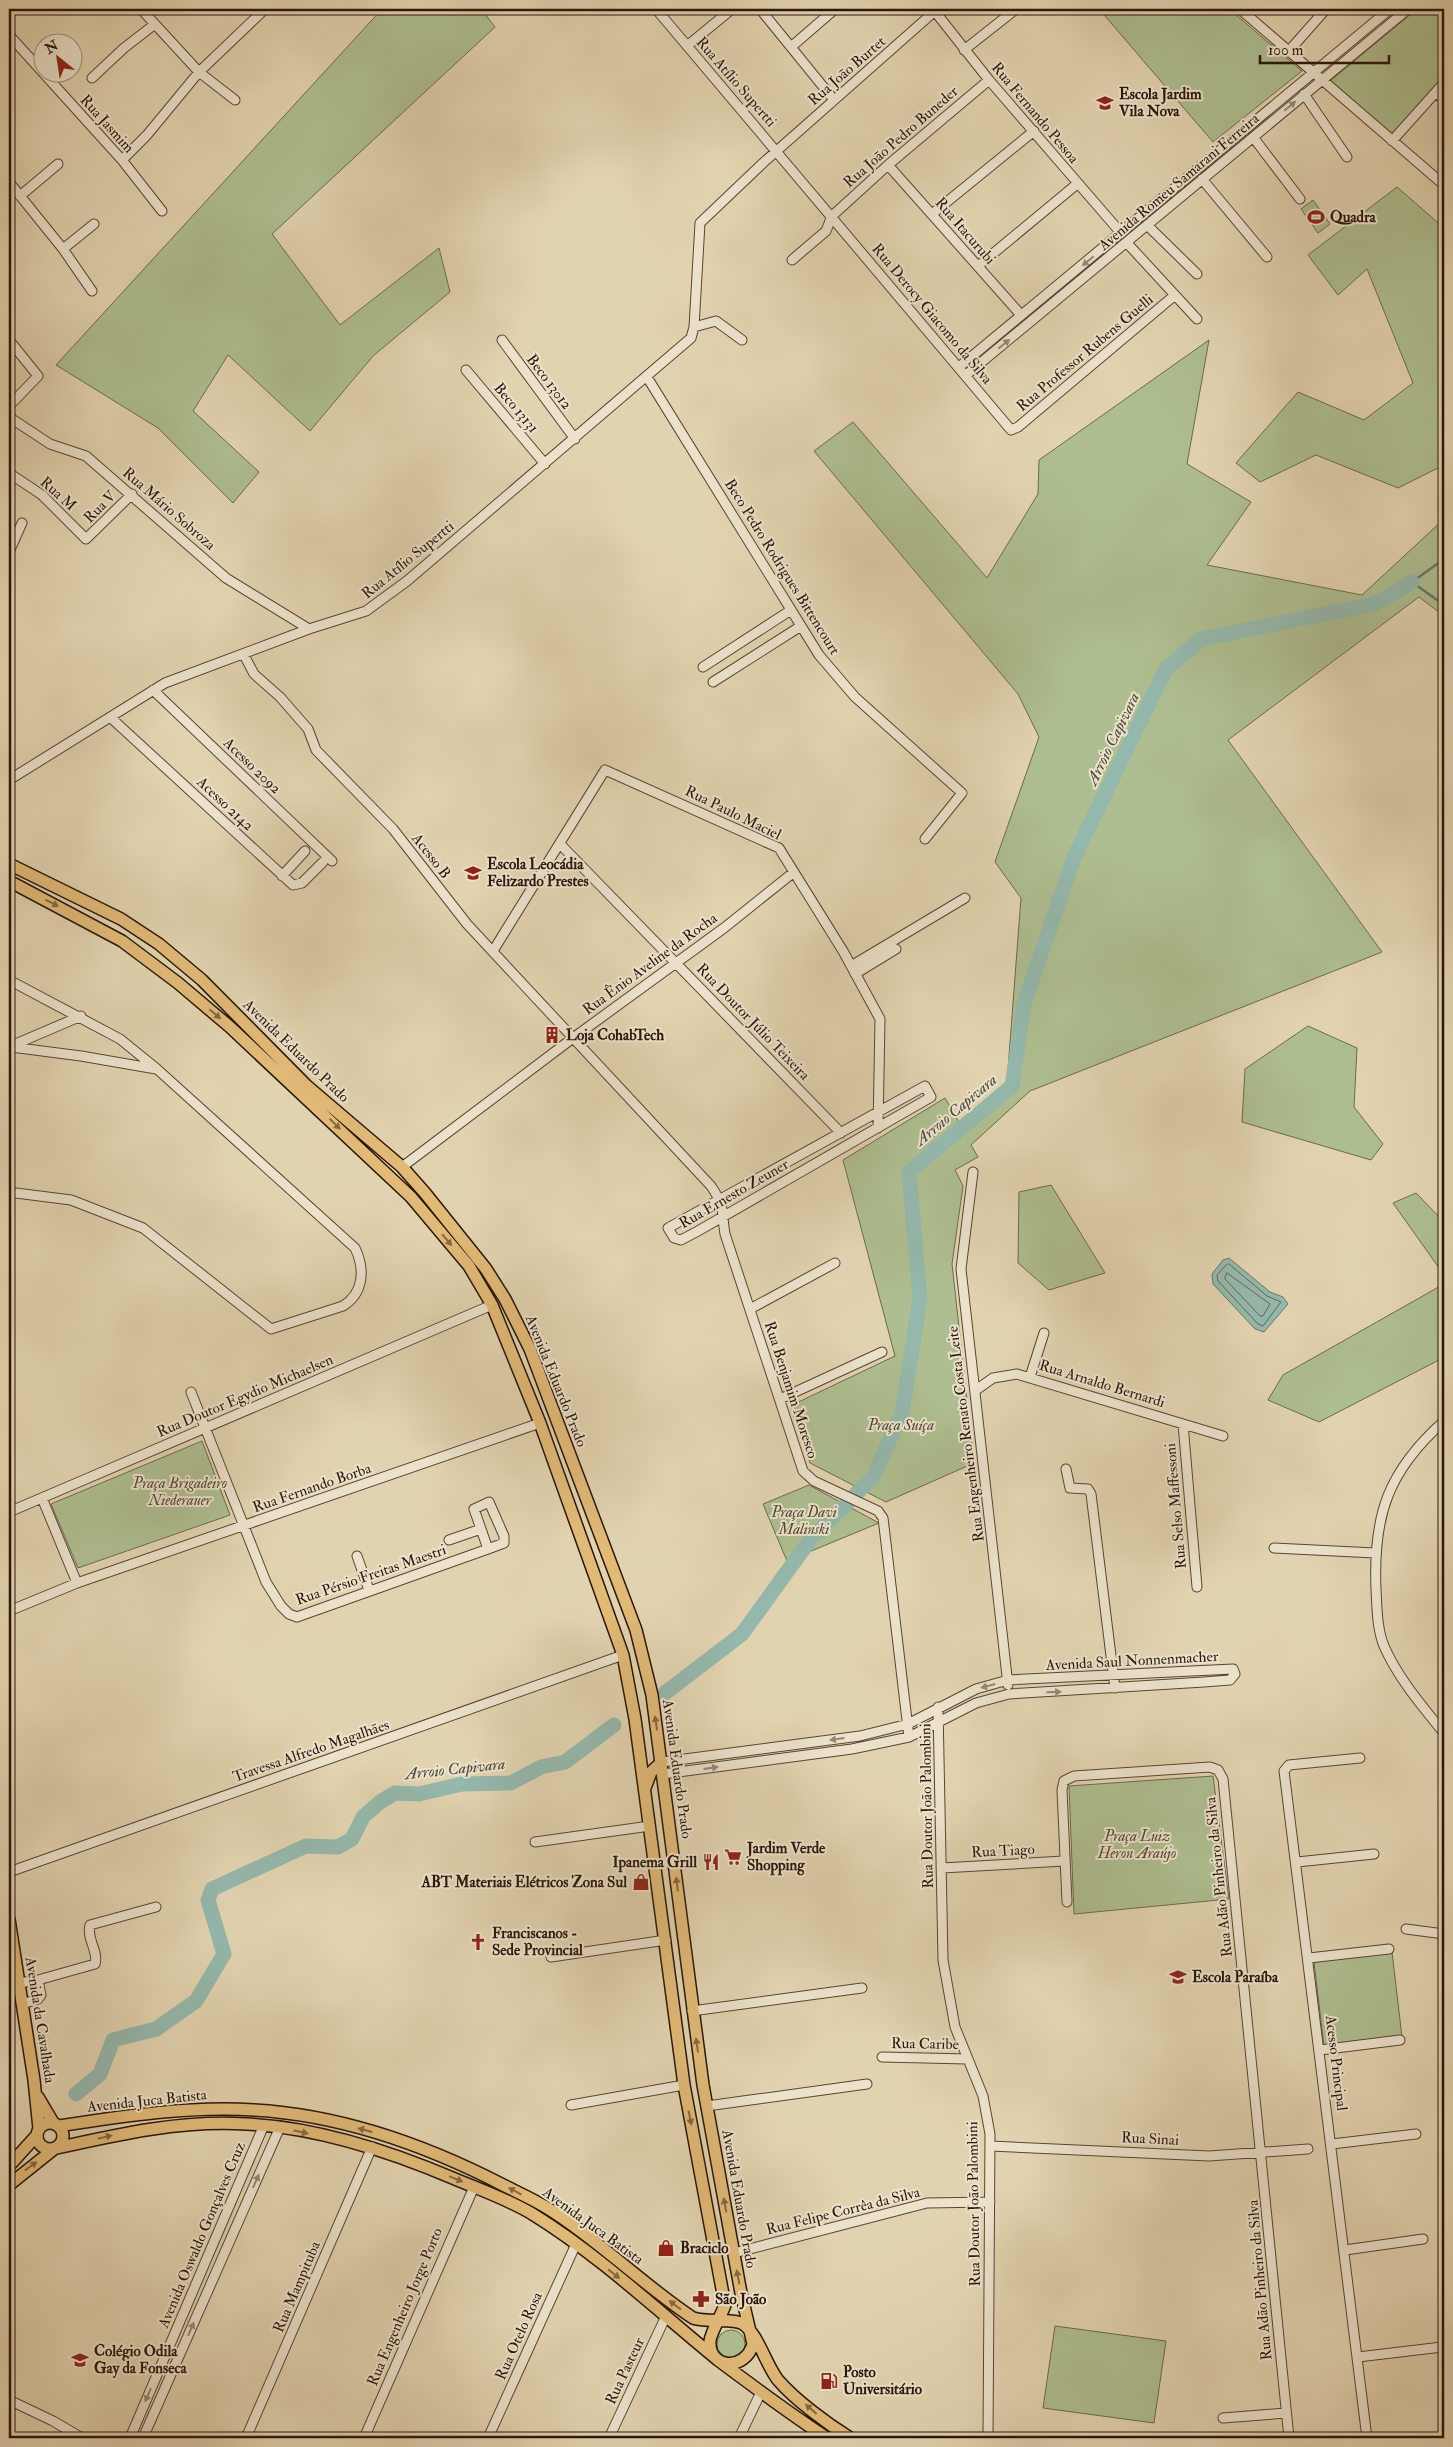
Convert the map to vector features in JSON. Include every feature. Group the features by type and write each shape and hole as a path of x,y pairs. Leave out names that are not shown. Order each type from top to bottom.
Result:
{"main road":[{"name":"Avenida Eduardo Prado","path":"9,864 121,919 159,944 202,980 306,1086 402,1167 486,1270 505,1299 530,1349 636,1630 652,1696 662,1762 692,2011 707,2106 753,2344 747,2357 742,2361 730,2364 718,2359 711,2348 710,2342 720,2322 725,2305 684,2085 670,1966 645,1789 623,1655 540,1423 492,1305 469,1266 411,1197 230,1027 125,943 9,881"},
{"path":"125,943 135,928"},
{"path":"191,994 202,980"},
{"path":"363,1151 385,1163 402,1167"},
{"path":"390,1177 402,1167"},
{"path":"645,1789 651,1772 662,1762"},
{"name":"Avenida da Cavalhada","path":"9,1919 11,1946 19,1983 36,2095 38,2132"},
{"path":"670,1966 676,1979 688,1981"},
{"name":"Avenida da Cavalhada","path":"36,2095 56,2125"},
{"name":"Avenida Juca Batista","path":"56,2125 184,2110 253,2110 297,2114 398,2139 458,2161 549,2209 688,2314 705,2322 737,2322 743,2324 778,2379 816,2413 850,2438"},
{"name":"Avenida Juca Batista","path":"56,2148 117,2134 169,2126 245,2124 280,2127 372,2147 416,2162 532,2214 576,2244 761,2392 828,2438"},
{"path":"9,2166 43,2126 56,2125 64,2135 61,2144 9,2184"},
{"path":"38,2132 40,2144 44,2148 56,2148"}],"street":[{"path":"122,160 147,135 199,72 264,9"},
{"name":"Rua Atílio Supertti","path":"656,9 778,150 832,216"},
{"path":"687,46 732,9"},
{"path":"760,9 834,100"},
{"path":"791,47 835,9"},
{"path":"964,50 1016,9"},
{"path":"1240,9 1444,185"},
{"path":"1288,52 1326,9"},
{"name":"Avenida Romeu Samarani Ferreira","path":"959,366 1068,278 1390,9"},
{"name":"Avenida Romeu Samarani Ferreira","path":"966,375 1408,9"},
{"name":"Rua Fernando Pessoa","path":"934,10 989,80 1121,233"},
{"name":"Rua João Burtet","path":"778,150 934,10"},
{"path":"147,11 155,24 199,72 235,100"},
{"path":"92,78 124,48 155,24"},
{"name":"Rua Jasmim","path":"9,35 122,160 162,211"},
{"name":"Rua João Pedro Buneder","path":"832,216 888,164 989,80"},
{"path":"1392,141 1444,83"},
{"path":"1436,92 1444,100"},
{"path":"1304,94 1347,157"},
{"path":"1258,119 1265,127"},
{"path":"932,214 1034,131"},
{"path":"1254,137 1300,199"},
{"name":"Rua Atílio Supertti","path":"9,780 165,683 244,655 309,629 366,611 407,581 648,378 691,338 694,327 700,223 778,150"},
{"path":"20,196 58,164"},
{"name":"Rua Itacurubi","path":"888,164 1022,315"},
{"path":"1202,179 1267,257"},
{"path":"9,182 63,249 92,291"},
{"path":"978,266 1077,184"},
{"path":"1177,186 1183,195"},
{"path":"792,260 826,230 832,216"},
{"name":"Rua Derocy Giacomo da Silva","path":"832,216 1011,430"},
{"path":"63,249 94,224"},
{"path":"1147,225 1197,274"},
{"path":"1127,243 1197,319"},
{"path":"1068,278 1075,286"},
{"name":"Rua Professor Rubens Guelli","path":"1011,430 1018,427 1175,295"},
{"path":"694,327 708,321 716,321 742,340"},
{"path":"9,340 38,376 9,406"},
{"name":"Beco 13012","path":"502,340 575,439"},
{"name":"Beco 13131","path":"466,370 545,464"},
{"name":"Beco Pedro Rodrigues Bittencourt","path":"648,378 819,655 855,697 962,793 925,839"},
{"name":"Rua Mário Sobroza","path":"9,417 50,444 86,456 132,494 226,578 309,629"},
{"name":"Rua M","path":"9,473 42,495 86,539"},
{"name":"Rua V","path":"86,539 132,494"},
{"path":"9,552 22,523"},
{"path":"703,667 791,610"},
{"path":"713,682 801,626"},
{"name":"Acesso B","path":"244,655 254,674 280,696 308,729 316,750 394,829 462,917 711,1186 720,1200"},
{"name":"Acesso 2092","path":"152,690 327,862"},
{"name":"Acesso 2142","path":"110,717 293,885 298,886 327,862"},
{"name":"Rua Paulo Maciel","path":"560,844 606,770 779,848 853,969 880,1019 878,1128"},
{"path":"492,951 560,844"},
{"name":"Rua Doutor Júlio Teixeira","path":"560,844 677,962 841,1133"},
{"path":"282,876 305,851"},
{"name":"Rua Ênio Aveline da Rocha","path":"402,1167 677,962 794,872"},
{"path":"853,969 965,898"},
{"path":"853,969 896,949"},
{"path":"9,980 81,1016 120,1039 157,1069 355,1248 361,1260 362,1274 359,1290 350,1302 327,1312 271,1329 143,1228 71,1200 16,1193 9,1195"},
{"path":"10,1047 81,1016"},
{"path":"10,1047 81,1056 157,1069"},
{"name":"Rua Ernesto Zeuner","path":"925,1086 931,1097 678,1241 668,1228 720,1200 878,1112 925,1086"},
{"name":"Rua Engenheiro Renato Costa Leite","path":"972,1172 961,1269 1009,1694"},
{"name":"Rua Benjamim Moresco","path":"720,1200 723,1207 725,1234 801,1464 808,1476 814,1481 878,1511 883,1518 909,1737"},
{"path":"750,1309 835,1263"},
{"name":"Rua Doutor Egydio Michaelsen","path":"9,1512 492,1305"},
{"path":"1030,1377 1044,1333"},
{"path":"780,1399 882,1352"},
{"name":"Rua Arnaldo Bernardi","path":"976,1390 993,1378 1017,1374 1223,1436"},
{"name":"Rua Pérsio Freitas Maestri","path":"191,1392 266,1582 289,1614 297,1617 368,1590 488,1549 504,1543 505,1540 489,1502 474,1509 488,1549"},
{"path":"1444,1421 1430,1434 1398,1473 1391,1488 1376,1539 1375,1553 1377,1604 1380,1635 1384,1647 1396,1669 1423,1708 1444,1733"},
{"name":"Rua Fernando Borba","path":"9,1610 77,1583 540,1423"},
{"name":"Rua Selso Maffessoni","path":"1183,1424 1197,1587"},
{"path":"1066,1469 1070,1488 1088,1489 1091,1494 1115,1688"},
{"path":"42,1498 77,1583"},
{"path":"449,1540 480,1529"},
{"path":"1274,1548 1375,1553"},
{"path":"357,1556 368,1590"},
{"name":"Travessa Alfredo Magalhães","path":"9,1872 623,1655"},
{"name":"Avenida Saul Nonnenmacher","path":"662,1762 860,1736 908,1724 976,1689 1008,1680 1233,1670 1235,1674 1230,1680 1009,1694 976,1703 909,1737 852,1749 663,1774"},
{"path":"1175,1674 1175,1684"},
{"name":"Rua Doutor João Palombini","path":"938,1707 943,1960 955,2027 983,2096 990,2146 988,2438"},
{"path":"755,1750 757,1762"},
{"path":"733,1753 735,1764"},
{"name":"Acesso Principal","path":"1360,1758 1285,1767 1367,2438"},
{"name":"Rua Adão Pinheiro da Silva","path":"1067,1902 1062,1785 1068,1778 1210,1767 1221,1774 1262,2153 1289,2438"},
{"path":"535,1842 650,1826"},
{"path":"1297,1862 1374,1854"},
{"name":"Rua Tiago","path":"942,1868 1064,1861"},
{"path":"19,1983 38,1980 95,1964 96,1959 89,1930 90,1925 156,1907"},
{"path":"1406,1929 1444,1934"},
{"path":"551,1958 666,1940"},
{"path":"1309,1958 1389,1949"},
{"path":"22,2004 39,1998 41,1995 38,1980"},
{"path":"692,2011 862,1988"},
{"path":"1320,2050 1400,2040"},
{"name":"Rua Caribe","path":"882,2057 967,2059"},
{"path":"707,2106 867,2084"},
{"path":"571,2104 684,2085"},
{"name":"Avenida Oswaldo Gonçalves Cruz","path":"130,2438 264,2125"},
{"name":"Avenida Oswaldo Gonçalves Cruz","path":"143,2438 280,2127"},
{"path":"1332,2144 1416,2134"},
{"name":"Rua Sinai","path":"990,2146 1209,2156 1308,2150"},
{"name":"Rua Mampituba","path":"246,2438 372,2147"},
{"name":"Rua Engenheiro Jorge Porto","path":"364,2438 474,2187"},
{"name":"Rua Felipe Corrêa da Silva","path":"734,2253 927,2203 990,2202"},
{"path":"1345,2250 1423,2239"},
{"path":"213,2243 226,2248"},
{"name":"Rua Otelo Rosa","path":"488,2438 576,2244"},
{"name":"Rua Pasteur","path":"609,2438 666,2316"},
{"path":"169,2346 181,2351"},
{"path":"1358,2357 1442,2347"},
{"path":"739,2438 761,2392"},
{"path":"9,2400 53,2421 82,2438"},
{"path":"1224,2418 1286,2413"}],"green space":[{"path":"382,9 481,9 495,27 272,234 340,325 439,248 450,292 373,356 310,431 228,355 193,411 259,472 233,503 158,428 56,365"},
{"path":"1099,9 1229,9 1302,71 1213,142"},
{"path":"1417,9 1444,9 1444,77 1393,136 1330,81"},
{"path":"1397,187 1444,228 1444,465 1398,488 1316,455 1260,482 1236,463 1298,392 1364,420 1413,383 1367,269 1338,295 1308,255"},
{"name":"Quadra","path":"1313,200 1330,224 1318,233 1301,209"},
{"name":"Praça Suíça","path":"1209,340 1187,464 1251,502 1207,565 1362,595 1444,519 1444,616 1419,597 1228,740 1382,952 1030,1091 971,1145 978,1157 955,1170 963,1186 952,1264 974,1463 886,1502 810,1463 790,1406 895,1356 843,1160 945,1098 960,1124 1007,1082 1021,898 995,862 1039,737 1018,694 814,451 853,422 987,578 1038,494 1039,460"},
{"path":"1308,1026 1357,1048 1354,1107 1383,1144 1371,1160 1242,1122 1245,1069"},
{"path":"1051,1185 1105,1273 1049,1290 1018,1263 1019,1192"},
{"path":"1416,1193 1444,1222 1444,1275 1393,1203"},
{"path":"1444,1284 1444,1368 1439,1360 1319,1422 1268,1400 1283,1375"},
{"name":"Praça Brigadeiro Niederauer","path":"202,1441 230,1515 78,1568 51,1504"},
{"name":"Praça Davi Malinski","path":"809,1485 879,1523 787,1561 763,1504"},
{"name":"Praça Luiz Heron Araújo","path":"1213,1776 1229,1899 1074,1914 1069,1786"},
{"path":"1392,1952 1402,2037 1324,2046 1314,1962"},
{"path":"1055,2326 1166,2341 1154,2423 1043,2408"},
{"path":"731,2330 741,2334 745,2344 741,2354 731,2358 721,2354 717,2344 721,2334"}],"water":[{"path":"1229,1258 1270,1292 1283,1297 1288,1304 1264,1332 1255,1329 1213,1284 1212,1274 1223,1260"}],"waterway":[{"name":"Arroio Capivara","path":"1444,559 1412,582 1444,605"},
{"name":"Arroio Capivara","path":"665,1693 742,1634 810,1540 873,1477 902,1413 920,1299 909,1172 1012,1086 1024,1004 1074,857 1166,669 1201,639 1375,604 1412,582"},
{"name":"Arroio Capivara","path":"76,2094 100,2074 113,2040 156,2029 196,2001 224,1954 208,1900 212,1889 306,1846 338,1847 352,1839 363,1817 380,1802 395,1793 419,1794 462,1784 511,1783 541,1767 565,1762 614,1725"}],"place":[{"name":"Escola Jardim Vila Nova","path":"1105,103"},
{"name":"Quadra","path":"1316,217"},
{"name":"Escola Leocádia Felizardo Prestes","path":"473,873"},
{"name":"Loja CohabTech","path":"552,1035"},
{"name":"Jardim Verde Shopping","path":"733,1857"},
{"name":"Ipanema Grill","path":"711,1862"},
{"name":"ABT Materiais Elétricos Zona Sul","path":"641,1882"},
{"name":"Franciscanos - Sede Provincial","path":"478,1942"},
{"name":"Escola Paraíba","path":"1178,1977"},
{"name":"Braciclo","path":"666,2248"},
{"name":"São João","path":"701,2299"},
{"name":"Colégio Odila Gay da Fonseca","path":"80,2360"},
{"name":"Posto Universitário","path":"829,2381"}]}
